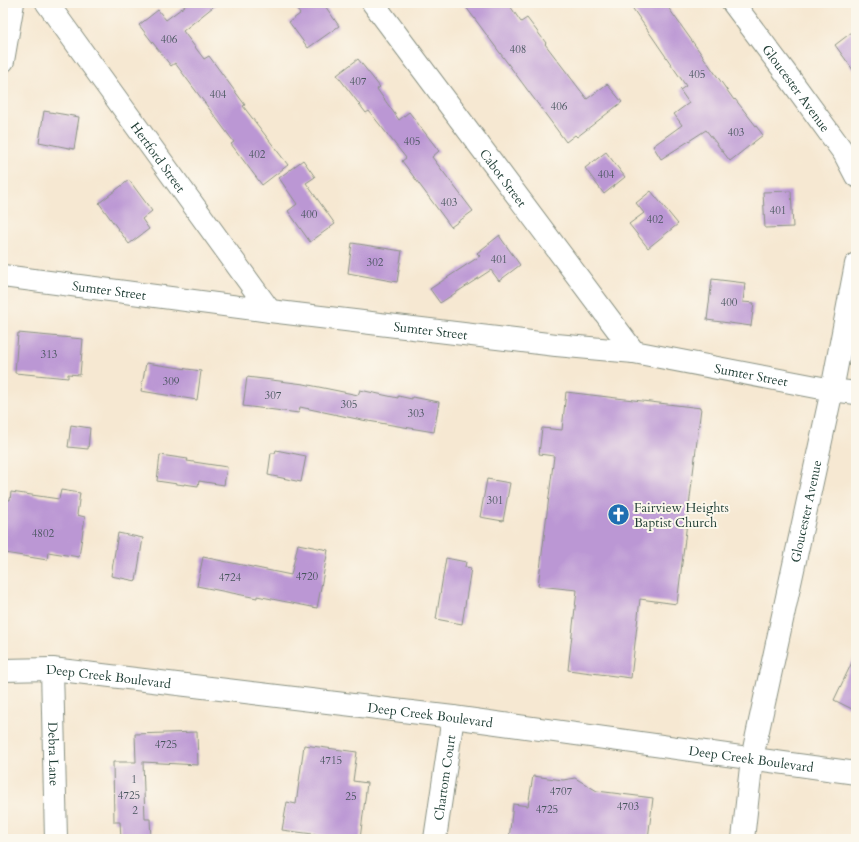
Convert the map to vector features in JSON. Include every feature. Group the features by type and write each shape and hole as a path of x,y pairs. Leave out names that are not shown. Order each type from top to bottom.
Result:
{"street":[{"path":"3,61 13,3"},
{"name":"Hertford Street","path":"47,3 270,310"},
{"name":"Cabot Street","path":"373,3 634,352"},
{"name":"Gloucester Avenue","path":"733,3 785,72 850,149 856,176"},
{"name":"Gloucester Avenue","path":"743,839 752,758 832,390 856,264"},
{"name":"Sumter Street","path":"3,276 556,345 634,352 832,390 856,393"},
{"name":"Deep Creek Boulevard","path":"3,670 52,669 453,717 856,773"},
{"name":"Debra Lane","path":"52,669 56,839"},
{"name":"Chartom Court","path":"435,839 453,717"}],"building":[{"path":"189,3 218,3 183,31 204,59 209,56 245,105 243,106 288,165 262,185 231,144 234,142 175,63 171,66 139,25 158,10 166,20"},
{"path":"292,3 323,3 339,26 308,48 289,22 300,14"},
{"path":"463,3 508,3 521,22 527,18 587,99 607,84 622,102 577,137 575,135 566,142"},
{"path":"629,3 665,3 734,100 735,99 763,135 730,161 706,130 661,159 653,146 682,125 674,114 689,103 680,90 686,86"},
{"path":"856,29 856,74 835,45"},
{"path":"358,59 380,87 377,89 399,120 409,112 439,151 432,157 473,211 451,227 402,161 406,158 369,111 366,113 337,75"},
{"path":"44,111 79,117 74,149 39,142"},
{"path":"606,152 625,177 604,194 585,168"},
{"path":"303,160 315,177 306,183 335,224 310,242 288,211 297,204 279,178"},
{"path":"129,180 152,211 142,219 149,229 129,244 99,203"},
{"path":"651,191 678,224 648,248 629,224 644,213 636,203"},
{"path":"791,191 793,227 765,228 763,192"},
{"path":"500,235 520,265 499,281 491,270 440,303 430,289 480,256 477,253"},
{"path":"352,243 402,251 397,282 348,273"},
{"path":"712,279 745,283 743,302 754,303 751,326 707,320"},
{"path":"18,333 83,339 80,375 68,374 68,378 15,373"},
{"path":"146,363 201,371 197,400 141,391"},
{"path":"247,377 304,384 358,395 360,390 398,398 398,396 412,399 412,397 439,402 434,432 362,420 300,407 299,413 243,406"},
{"name":"Fairview Heights Baptist Church","path":"566,392 701,408 677,604 640,599 631,678 568,670 577,590 538,586 554,456 539,454 542,428 562,430"},
{"path":"71,425 90,428 88,449 68,447"},
{"path":"276,450 306,456 301,482 268,475 271,453 275,453"},
{"path":"160,455 227,467 224,485 199,481 198,486 157,481"},
{"path":"487,479 510,483 503,521 480,517"},
{"path":"61,490 80,493 77,515 85,517 79,557 48,552 47,560 5,553 6,550 3,549 3,499 10,500 11,492 59,499"},
{"path":"118,533 143,538 136,581 111,576"},
{"path":"298,544 328,550 317,608 197,586 203,557 291,575"},
{"path":"446,558 466,562 465,567 471,568 462,624 436,619"},
{"path":"856,654 856,711 834,700"},
{"path":"197,732 198,765 143,762 145,819 150,819 151,839 121,839 120,822 114,822 113,762 136,762 135,734"},
{"path":"304,745 357,752 353,781 367,783 360,839 327,839 328,836 282,830 287,802 296,804"},
{"path":"533,776 563,780 575,778 597,791 653,798 648,839 509,839 513,804 528,806"}],"place":[{"name":"Fairview Heights Baptist Church","path":"618,514"}]}
